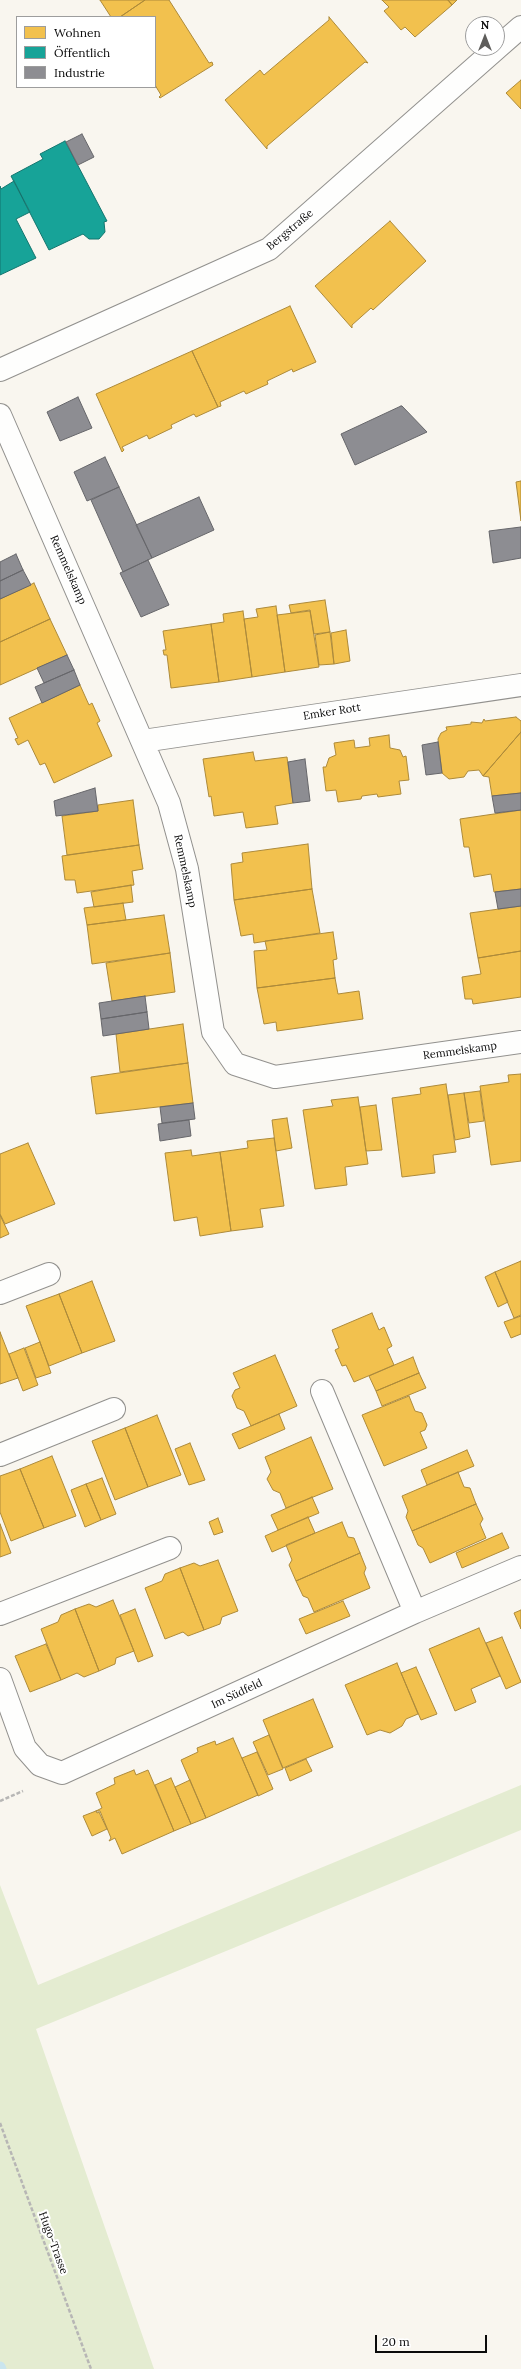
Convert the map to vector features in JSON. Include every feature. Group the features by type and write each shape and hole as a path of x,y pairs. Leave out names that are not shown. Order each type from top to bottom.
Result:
{"street":[{"name":"Bergstraße","path":"505,41 521,27"},
{"name":"Bergstraße","path":"0,370 269,249 488,56"},
{"name":"Remmelskamp","path":"0,415 169,803 187,868 213,1032 235,1064 275,1077 521,1042"},
{"name":"Emker Rott","path":"143,741 521,685"},
{"path":"0,1293 49,1274"},
{"path":"322,1391 415,1612"},
{"path":"0,1455 114,1409"},
{"path":"0,1614 170,1548"},
{"name":"Im Südfeld","path":"0,1679 25,1748 40,1765 62,1773 415,1612 521,1567"}],"path":[{"name":"Hugo-Trasse","path":"0,2123 91,2369"}],"green space":[{"path":"521,1785 521,1830 36,2029 154,2369 0,2369 0,1885 38,1985"}],"building: Wohnen":[{"path":"100,0 145,0 121,16 110,16"},
{"path":"145,0 169,0 209,63 212,62 213,65 160,98 159,97 161,95 156,87 156,16 121,16"},
{"path":"382,0 448,0 452,5 415,37 405,27 401,30 384,11 389,7"},
{"path":"448,0 457,0 452,5"},
{"path":"329,17 368,63 365,62 267,146 267,149 225,100 260,70 264,75 329,20"},
{"path":"521,80 521,109 506,93"},
{"path":"390,221 426,261 373,310 371,308 352,325 352,328 315,286"},
{"path":"290,306 316,362 293,372 292,369 267,381 268,384 246,394 244,391 220,402 221,406 218,407 192,351"},
{"path":"192,351 218,407 196,417 194,414 171,425 172,428 149,439 147,435 122,447 124,450 122,452 96,394"},
{"path":"521,481 521,521 516,482"},
{"path":"34,583 50,619 0,642 0,599"},
{"path":"325,600 330,632 314,634 310,610 291,613 289,605"},
{"path":"276,606 285,672 252,677 244,619 258,617 256,609"},
{"path":"243,611 252,677 219,682 211,624 224,622 223,614"},
{"path":"310,611 319,667 285,672 277,615"},
{"path":"50,619 67,655 0,685 0,642"},
{"path":"211,624 219,682 171,688 167,655 164,655 163,650 166,650 163,631"},
{"path":"346,630 350,661 334,664 331,633"},
{"path":"330,632 334,664 319,665 315,635"},
{"path":"80,685 89,705 92,703 100,721 97,723 112,756 54,783 45,763 40,765 28,740 18,745 15,739 18,738 9,718"},
{"path":"516,717 521,721 521,732 483,776 479,770 468,771 464,777 449,779 442,773 438,739 441,733 447,730 446,727 471,724 471,722 482,723 484,719 485,721"},
{"path":"521,732 521,793 492,796 489,777 483,776"},
{"path":"389,735 390,748 400,750 403,757 406,756 409,780 399,781 401,794 378,797 377,794 362,796 361,799 338,802 336,790 326,791 323,767 326,767 329,758 336,755 334,743 354,740 355,748 370,746 369,738"},
{"path":"253,752 255,761 287,757 293,803 275,806 278,824 246,828 243,812 214,816 211,796 209,797 203,759"},
{"path":"133,800 139,845 67,855 62,816 98,811 98,805"},
{"path":"521,810 521,889 494,892 491,874 474,877 469,847 464,847 460,819"},
{"path":"308,844 312,889 234,900 231,864 243,862 242,853"},
{"path":"139,845 143,869 132,871 134,885 77,893 75,880 65,880 62,856"},
{"path":"131,885 133,902 94,907 91,892"},
{"path":"312,889 320,933 254,943 253,934 241,936 234,900"},
{"path":"123,903 126,920 87,925 84,908"},
{"path":"521,906 521,951 478,958 470,913"},
{"path":"164,915 170,953 92,964 87,925"},
{"path":"333,932 337,959 333,960 335,978 257,988 254,951 267,950 265,941"},
{"path":"521,951 521,997 473,1004 472,999 465,999 462,977 481,974 478,958"},
{"path":"170,953 175,992 112,1001 106,963"},
{"path":"335,978 338,994 359,991 363,1019 277,1031 276,1022 264,1024 257,988"},
{"path":"183,1024 188,1063 120,1072 116,1034"},
{"path":"188,1063 193,1103 96,1114 91,1077"},
{"path":"521,1074 521,1161 491,1165 480,1086 509,1082 508,1075"},
{"path":"446,1084 456,1152 433,1155 435,1173 402,1177 392,1098 421,1094 420,1088"},
{"path":"480,1091 484,1121 469,1123 464,1093"},
{"path":"464,1093 470,1137 455,1140 448,1095"},
{"path":"358,1097 368,1164 345,1167 347,1185 315,1189 303,1110 333,1106 331,1100"},
{"path":"376,1105 382,1150 366,1151 360,1107"},
{"path":"287,1118 292,1148 276,1151 272,1120"},
{"path":"274,1138 284,1206 260,1209 263,1227 231,1231 220,1152 248,1148 247,1141"},
{"path":"28,1143 55,1204 5,1224 0,1214 0,1154"},
{"path":"191,1150 192,1156 220,1152 231,1231 200,1236 197,1217 174,1221 165,1153"},
{"path":"0,1215 9,1234 0,1238"},
{"path":"521,1261 521,1315 514,1318 495,1272"},
{"path":"495,1272 508,1302 498,1307 485,1277"},
{"path":"92,1281 115,1341 82,1353 59,1294"},
{"path":"59,1294 82,1353 49,1366 26,1306"},
{"path":"372,1313 379,1330 384,1327 392,1346 387,1349 394,1365 354,1382 346,1365 342,1366 335,1350 339,1348 332,1330"},
{"path":"521,1316 521,1334 511,1338 504,1322"},
{"path":"0,1332 18,1378 0,1384"},
{"path":"40,1342 51,1373 36,1378 25,1348"},
{"path":"24,1348 38,1385 23,1391 9,1354"},
{"path":"275,1355 297,1406 251,1426 244,1411 237,1408 232,1396 235,1390 240,1388 233,1373"},
{"path":"413,1357 419,1373 376,1391 369,1376"},
{"path":"419,1373 426,1388 382,1406 376,1391"},
{"path":"409,1396 415,1411 422,1413 427,1425 425,1430 420,1432 427,1448 384,1466 362,1415"},
{"path":"279,1414 285,1429 239,1449 232,1434"},
{"path":"157,1415 181,1475 148,1487 125,1428"},
{"path":"125,1428 148,1487 115,1500 92,1441"},
{"path":"311,1437 333,1489 286,1508 280,1493 273,1490 267,1479 271,1472 265,1457"},
{"path":"190,1443 205,1480 189,1485 175,1449"},
{"path":"467,1450 474,1466 427,1485 421,1470"},
{"path":"52,1456 76,1516 44,1528 20,1469"},
{"path":"20,1469 44,1528 11,1541 0,1512 0,1476"},
{"path":"458,1472 464,1487 470,1488 476,1504 412,1531 406,1517 408,1511 402,1496"},
{"path":"102,1478 116,1514 101,1520 86,1484"},
{"path":"86,1484 101,1520 85,1527 71,1490"},
{"path":"312,1497 319,1513 278,1530 271,1515"},
{"path":"476,1504 483,1519 480,1524 486,1538 430,1563 423,1548 418,1545 412,1531"},
{"path":"308,1517 315,1533 272,1552 265,1536"},
{"path":"218,1518 223,1532 214,1535 209,1522"},
{"path":"342,1522 348,1537 354,1538 360,1553 296,1581 289,1565 292,1560 286,1545"},
{"path":"0,1524 11,1553 0,1557"},
{"path":"502,1533 509,1548 462,1568 456,1553"},
{"path":"360,1553 366,1568 364,1573 370,1588 314,1612 308,1598 303,1596 296,1581"},
{"path":"218,1560 238,1611 222,1617 220,1624 204,1630 180,1568 194,1563 200,1566"},
{"path":"180,1568 204,1630 188,1636 183,1632 165,1639 145,1588 162,1581 165,1574"},
{"path":"113,1600 134,1651 116,1658 115,1664 99,1671 75,1609 89,1604 96,1607"},
{"path":"343,1601 350,1616 306,1634 299,1619"},
{"path":"75,1609 99,1671 84,1677 77,1673 61,1680 41,1629 58,1622 61,1615"},
{"path":"135,1609 153,1656 138,1662 120,1615"},
{"path":"521,1610 521,1629 514,1613"},
{"path":"479,1628 500,1676 471,1689 476,1702 455,1711 429,1649"},
{"path":"502,1637 521,1682 506,1689 486,1643"},
{"path":"46,1644 61,1680 30,1692 15,1656"},
{"path":"397,1663 418,1714 406,1719 402,1726 390,1733 380,1730 367,1735 345,1685"},
{"path":"416,1667 437,1714 421,1720 401,1673"},
{"path":"313,1699 333,1747 283,1768 263,1720"},
{"path":"269,1735 283,1769 268,1775 253,1742"},
{"path":"233,1738 258,1795 206,1818 181,1760 198,1752 197,1748 215,1741 216,1745"},
{"path":"257,1752 273,1789 258,1796 242,1758"},
{"path":"306,1759 312,1771 290,1781 285,1768"},
{"path":"134,1770 136,1775 148,1770 174,1831 122,1854 115,1838 109,1841 111,1838 100,1811 96,1811 102,1808 96,1793 115,1784 114,1778"},
{"path":"171,1778 191,1824 174,1831 155,1785"},
{"path":"190,1780 206,1818 191,1824 175,1787"},
{"path":"96,1811 97,1813 99,1812 107,1829 92,1836 83,1816"}],"building: Öffentlich":[{"path":"65,141 107,221 104,222 105,232 99,239 89,239 83,234 49,250 11,176 43,159 40,154"},
{"path":"14,181 30,212 16,219 36,258 0,275 0,186 1,189"}],"building: Industrie":[{"path":"82,134 94,157 78,165 66,142"},
{"path":"78,397 92,428 60,441 47,412"},
{"path":"401,406 427,432 355,465 341,434"},
{"path":"105,457 119,487 87,501 74,472"},
{"path":"119,487 152,558 123,572 91,500"},
{"path":"199,497 214,530 152,558 136,525"},
{"path":"521,527 521,558 493,563 489,531"},
{"path":"16,554 23,570 0,581 0,562"},
{"path":"148,560 169,605 141,617 120,573"},
{"path":"23,570 31,585 0,599 0,581"},
{"path":"67,655 74,670 44,683 37,668"},
{"path":"74,670 80,685 42,703 35,687"},
{"path":"438,742 442,773 426,775 422,745"},
{"path":"305,759 310,801 293,803 288,762"},
{"path":"95,788 98,811 56,816 54,801"},
{"path":"521,793 521,810 495,813 492,796"},
{"path":"521,889 521,906 498,909 495,892"},
{"path":"145,996 147,1012 101,1019 99,1003"},
{"path":"147,1012 149,1029 103,1036 101,1019"},
{"path":"193,1103 195,1119 162,1123 160,1107"},
{"path":"189,1120 191,1136 160,1141 158,1124"}]}
